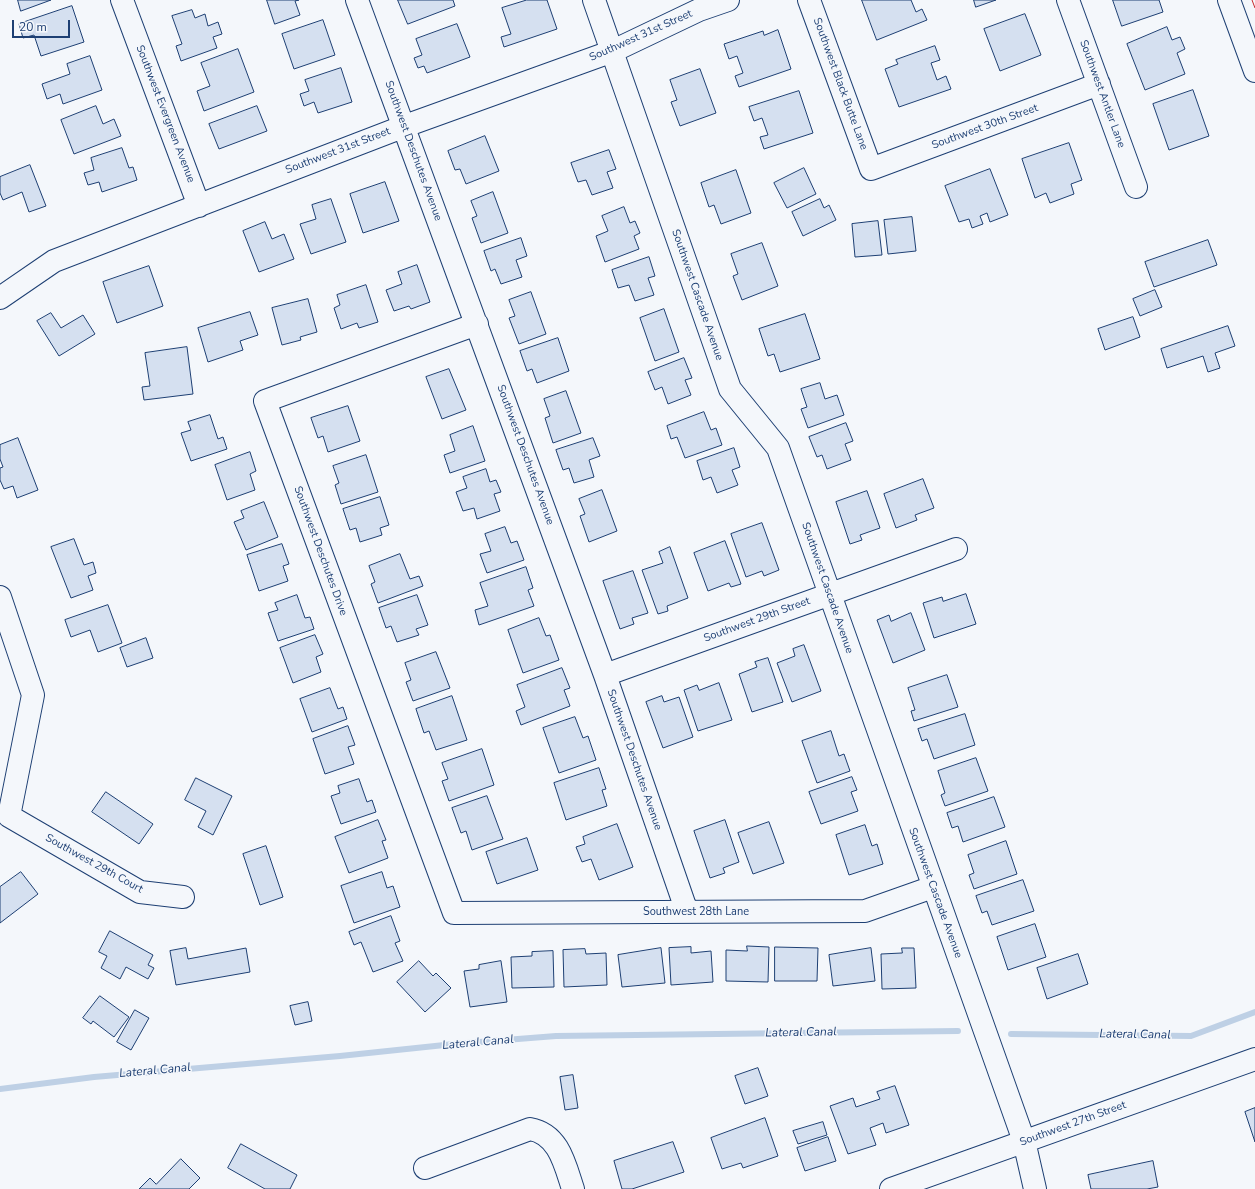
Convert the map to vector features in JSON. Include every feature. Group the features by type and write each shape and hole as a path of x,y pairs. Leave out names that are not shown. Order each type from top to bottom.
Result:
{"street":[{"name":"Southwest Evergreen Avenue","path":"122,0 199,206"},
{"name":"Southwest Deschutes Avenue","path":"357,0 405,126 605,675 687,912"},
{"name":"Southwest Cascade Avenue","path":"594,0 730,389 778,448 1024,1141 1035,1189"},
{"name":"Southwest 31st Street","path":"0,298 54,261 405,126 613,51 699,10 728,0"},
{"name":"Southwest Black Butte Lane","path":"809,0 871,169"},
{"name":"Southwest Antler Lane","path":"1068,0 1136,187"},
{"path":"1229,0 1255,71"},
{"name":"Southwest 30th Street","path":"871,169 1098,84"},
{"name":"Southwest Deschutes Drive","path":"454,913 265,401 477,324"},
{"name":"Southwest 29th Street","path":"605,675 956,549"},
{"path":"0,596 34,695 4,818"},
{"name":"Southwest 29th Court","path":"4,818 140,892 183,898"},
{"name":"Southwest 28th Lane","path":"454,913 865,911 933,887"},
{"name":"Southwest 27th Street","path":"891,1189 1255,1059"},
{"path":"425,1168 530,1129 539,1130 549,1136 556,1146 573,1189"}],"building":[{"path":"18,0 51,0 21,11"},
{"path":"267,0 299,0 295,1 300,15 275,24"},
{"path":"398,0 453,0 455,6 408,24"},
{"path":"527,0 547,0 557,29 504,47 501,37 511,34 502,8"},
{"path":"862,0 911,0 916,12 922,9 927,20 877,40"},
{"path":"974,0 996,0 976,7"},
{"path":"1113,0 1159,0 1163,12 1122,26"},
{"path":"72,6 84,42 41,56 34,35 23,38 19,24"},
{"path":"192,10 195,18 205,14 208,26 218,22 222,34 213,37 217,48 181,61 176,46 182,44 172,16"},
{"path":"1025,14 1041,55 1000,71 984,29"},
{"path":"323,20 335,55 294,69 282,34"},
{"path":"457,24 470,57 427,73 424,66 418,68 414,58 422,55 416,39"},
{"path":"1167,27 1172,40 1180,37 1185,49 1177,53 1185,74 1145,90 1127,44"},
{"path":"778,30 791,69 739,87 735,76 743,73 737,56 729,59 724,44 763,31 764,35"},
{"path":"935,46 940,60 931,63 937,80 946,76 951,89 899,107 885,69 898,64 896,60"},
{"path":"238,49 254,92 204,111 197,91 210,86 201,63"},
{"path":"90,56 102,90 63,104 60,94 47,99 42,84 70,74 67,64"},
{"path":"341,68 352,102 318,113 314,102 304,106 300,94 309,91 305,80"},
{"path":"700,69 716,113 680,126 671,102 677,100 670,80"},
{"path":"1193,90 1209,136 1169,150 1153,104"},
{"path":"799,91 813,133 764,149 760,137 768,135 762,118 754,121 749,107"},
{"path":"96,106 103,124 114,119 121,136 74,154 61,120"},
{"path":"257,106 267,131 219,149 209,124"},
{"path":"485,136 499,171 466,184 460,169 455,170 448,151"},
{"path":"1069,143 1082,180 1071,184 1074,194 1050,203 1046,193 1035,198 1022,159"},
{"path":"122,148 129,168 133,167 137,180 102,192 99,182 88,185 84,173 94,170 91,158"},
{"path":"609,150 616,169 607,172 613,188 592,195 586,180 578,182 571,163"},
{"path":"30,165 46,206 29,212 22,192 3,200 0,193 0,177"},
{"path":"804,168 816,194 787,208 774,183"},
{"path":"990,169 1008,215 990,222 987,213 980,216 983,224 972,228 969,219 959,222 945,186"},
{"path":"736,170 751,213 721,224 714,205 709,207 701,183"},
{"path":"385,182 399,221 363,233 350,194"},
{"path":"493,192 508,233 481,243 472,218 477,216 471,201"},
{"path":"331,199 346,242 311,254 300,224 316,219 312,205"},
{"path":"820,199 824,208 829,205 836,220 803,236 792,212"},
{"path":"624,207 630,223 635,221 640,233 634,236 639,249 605,262 596,236 608,231 602,216"},
{"path":"912,217 916,251 888,254 884,220"},
{"path":"878,221 882,255 855,257 852,224"},
{"path":"265,222 272,239 284,234 294,259 259,272 243,231"},
{"path":"521,238 527,256 516,260 522,277 501,284 495,269 491,271 484,251"},
{"path":"1208,240 1217,265 1154,287 1145,262"},
{"path":"762,243 778,286 742,300 733,276 738,274 731,254"},
{"path":"649,257 655,276 648,278 654,295 635,301 629,285 618,288 612,270"},
{"path":"417,265 430,302 411,309 409,306 394,311 386,290 402,284 398,272"},
{"path":"149,266 163,306 117,323 103,282"},
{"path":"366,285 378,322 359,328 357,323 341,329 334,308 340,305 337,295"},
{"path":"1155,290 1162,307 1140,316 1133,299"},
{"path":"531,292 546,334 519,344 509,318 515,316 509,300"},
{"path":"308,299 317,332 300,337 301,340 282,345 272,308"},
{"path":"664,309 679,352 655,361 640,318"},
{"path":"250,312 258,335 240,341 243,350 208,362 198,328"},
{"path":"51,313 61,328 83,315 95,334 59,356 37,321"},
{"path":"805,314 820,359 780,372 774,354 768,356 759,329"},
{"path":"1133,317 1140,337 1105,350 1098,329"},
{"path":"1228,326 1235,346 1215,353 1220,368 1208,372 1203,356 1167,368 1161,349"},
{"path":"558,338 569,371 537,383 532,369 527,371 520,351"},
{"path":"187,347 193,394 144,400 142,387 150,386 145,353"},
{"path":"684,358 692,378 685,380 691,395 668,404 662,387 655,390 648,372"},
{"path":"449,369 466,410 442,419 426,377"},
{"path":"820,383 825,399 837,395 844,415 808,428 801,409 807,407 801,389"},
{"path":"566,391 581,433 553,443 545,418 550,416 544,399"},
{"path":"348,406 360,441 328,452 323,436 318,438 311,418"},
{"path":"704,412 711,430 716,428 722,445 685,458 677,437 671,439 667,426"},
{"path":"210,415 218,439 223,437 227,449 191,461 181,433 191,430 188,422"},
{"path":"846,423 853,441 845,444 851,460 827,469 822,455 817,457 809,437"},
{"path":"473,426 485,461 450,473 444,455 455,451 450,435"},
{"path":"18,438 38,490 17,498 13,486 4,489 0,480 0,468 3,467 0,459 0,445"},
{"path":"593,438 600,456 589,460 594,477 574,483 569,468 563,470 556,450"},
{"path":"734,448 740,467 732,470 738,485 717,493 711,477 703,480 697,461"},
{"path":"250,452 256,471 250,474 255,490 227,500 215,465"},
{"path":"366,455 378,492 341,504 335,485 339,483 333,466"},
{"path":"486,469 490,482 496,480 501,492 494,494 500,511 477,519 474,508 463,511 456,492 467,488 463,477"},
{"path":"923,479 934,508 915,515 917,520 896,528 884,494"},
{"path":"602,490 617,531 589,542 580,516 585,514 579,499"},
{"path":"867,491 880,528 860,535 862,540 850,544 836,502"},
{"path":"380,497 389,525 380,528 382,535 360,542 356,528 350,530 343,509"},
{"path":"264,502 278,537 246,550 234,522 244,518 241,511"},
{"path":"762,523 779,570 764,576 762,571 746,577 731,534"},
{"path":"505,527 511,543 517,541 524,560 487,573 480,554 491,551 485,534"},
{"path":"74,539 84,565 93,562 96,573 88,576 93,590 71,598 51,547"},
{"path":"725,541 741,584 731,587 729,583 708,591 694,553"},
{"path":"282,544 289,564 283,566 288,581 259,591 247,555"},
{"path":"670,547 688,598 667,606 668,611 658,614 642,570 663,563 659,552"},
{"path":"400,554 410,579 419,576 423,586 378,603 371,584 375,582 369,566"},
{"path":"526,567 533,588 528,590 534,606 479,625 475,610 488,606 480,583"},
{"path":"633,571 648,613 632,618 634,624 620,629 603,581"},
{"path":"966,594 976,624 934,638 923,603 942,597 943,601"},
{"path":"297,595 305,618 310,617 314,629 278,641 268,613 278,610 275,603"},
{"path":"417,595 428,625 416,629 419,635 397,642 391,626 386,628 379,608"},
{"path":"108,605 122,643 98,652 90,630 71,637 65,620"},
{"path":"911,613 925,650 893,663 877,620 889,615 891,621"},
{"path":"539,618 546,636 550,635 559,660 523,673 508,630"},
{"path":"315,635 323,654 316,657 321,672 293,683 280,648"},
{"path":"146,638 153,658 127,667 120,648"},
{"path":"804,645 821,691 792,702 777,663 795,656 793,649"},
{"path":"436,652 450,688 413,701 406,682 411,680 405,663"},
{"path":"768,658 783,702 752,712 739,674 757,667 755,662"},
{"path":"562,668 570,688 564,690 570,706 521,725 516,711 525,707 517,685"},
{"path":"947,675 958,707 914,721 911,711 915,710 908,688"},
{"path":"719,683 732,720 698,731 684,690 697,685 699,690"},
{"path":"330,688 338,709 343,707 347,719 312,732 300,699"},
{"path":"452,696 467,740 436,750 429,731 424,733 416,709"},
{"path":"662,696 664,702 679,697 693,737 663,748 646,702"},
{"path":"965,714 975,745 934,759 927,739 922,741 918,729"},
{"path":"575,717 583,738 588,736 596,760 559,773 543,728"},
{"path":"348,726 355,745 348,747 354,764 325,774 313,739"},
{"path":"831,731 839,756 844,754 850,771 817,783 802,741"},
{"path":"482,749 494,785 449,801 442,781 448,779 442,763"},
{"path":"976,758 988,791 945,806 941,795 945,793 938,771"},
{"path":"599,768 606,789 602,790 607,806 566,820 554,783"},
{"path":"852,777 857,790 851,792 858,811 821,824 809,792"},
{"path":"196,778 232,796 213,835 198,827 206,811 185,800"},
{"path":"359,779 367,802 372,800 376,812 341,824 331,796 340,793 338,786"},
{"path":"106,792 153,824 139,844 92,812"},
{"path":"487,796 503,839 472,850 466,831 461,833 452,808"},
{"path":"994,797 1005,827 963,842 958,826 952,828 947,813"},
{"path":"378,820 386,840 382,841 388,858 349,873 335,837"},
{"path":"725,820 739,862 723,868 725,873 710,878 694,831"},
{"path":"769,822 784,863 753,874 738,833"},
{"path":"617,824 633,867 599,880 591,859 582,862 576,847 585,844 583,837"},
{"path":"865,825 872,846 877,844 883,864 849,875 836,835"},
{"path":"527,838 538,870 497,884 486,852"},
{"path":"1006,841 1017,874 974,889 969,875 974,873 968,855"},
{"path":"266,846 283,897 260,905 243,854"},
{"path":"21,872 38,894 0,923 0,887"},
{"path":"382,872 387,888 393,886 400,907 354,923 341,886"},
{"path":"1023,880 1034,911 992,925 987,911 982,913 976,896"},
{"path":"391,916 400,941 395,943 403,961 373,972 361,942 354,945 349,932"},
{"path":"1035,924 1046,957 1008,970 997,937"},
{"path":"110,931 153,955 148,965 154,968 148,979 126,967 120,979 101,968 107,956 99,952"},
{"path":"747,946 769,947 768,982 726,981 726,950 747,951"},
{"path":"691,947 691,953 711,951 713,982 671,985 669,948"},
{"path":"775,947 818,948 817,981 775,981"},
{"path":"186,948 188,959 246,948 250,972 176,985 170,951"},
{"path":"661,948 665,983 622,987 618,955"},
{"path":"871,948 875,981 833,986 829,955"},
{"path":"902,948 914,948 916,988 882,989 881,954 902,953"},
{"path":"585,949 586,954 606,953 607,985 564,987 563,950"},
{"path":"553,951 554,987 512,988 511,957 532,956 532,952"},
{"path":"1078,954 1088,984 1047,999 1037,968"},
{"path":"419,961 433,976 436,973 451,988 425,1012 397,982"},
{"path":"501,961 507,1002 470,1007 464,971 479,969 479,965"},
{"path":"100,996 129,1017 114,1037 93,1021 91,1024 83,1018"},
{"path":"308,1002 312,1021 295,1025 290,1006"},
{"path":"135,1010 149,1018 131,1050 117,1042"},
{"path":"758,1068 768,1096 745,1104 735,1076"},
{"path":"573,1075 578,1108 565,1110 560,1077"},
{"path":"895,1086 909,1125 886,1133 883,1123 870,1128 876,1145 848,1154 830,1106 853,1098 856,1107 880,1099 877,1092"},
{"path":"1255,1108 1255,1142 1245,1112"},
{"path":"765,1118 778,1156 743,1168 741,1163 722,1169 711,1138"},
{"path":"823,1122 827,1135 798,1144 793,1131"},
{"path":"828,1137 836,1161 805,1171 797,1148"},
{"path":"673,1142 684,1172 632,1189 622,1189 614,1161"},
{"path":"241,1144 297,1175 290,1189 265,1189 228,1168"},
{"path":"181,1159 200,1178 189,1189 139,1189 150,1178 156,1184"},
{"path":"1153,1161 1158,1187 1147,1189 1091,1189 1088,1175"}],"waterway":[{"name":"Lateral Canal","path":"1011,1034 1191,1036 1255,1012"},
{"name":"Lateral Canal","path":"0,1089 94,1077 556,1036 958,1031"}],"power":[{"path":"1252,0 1255,8"}]}
